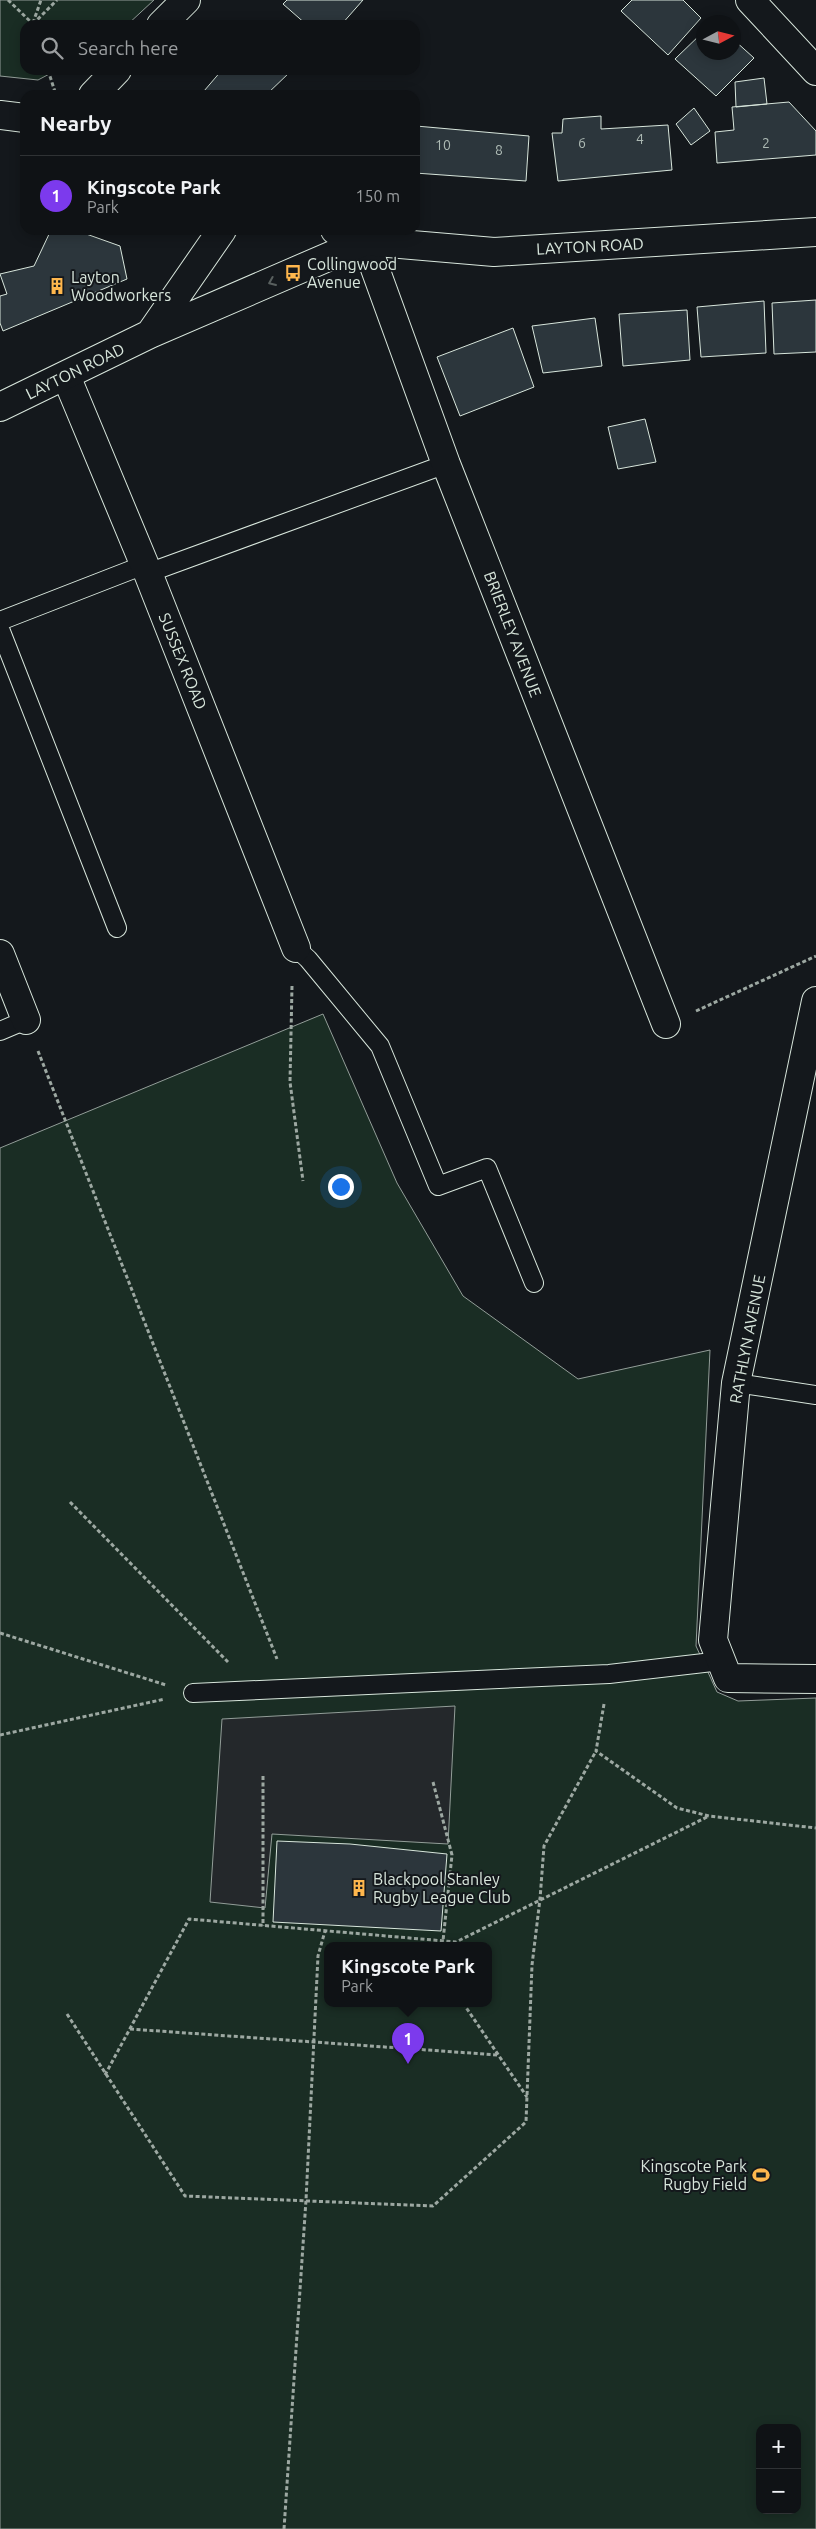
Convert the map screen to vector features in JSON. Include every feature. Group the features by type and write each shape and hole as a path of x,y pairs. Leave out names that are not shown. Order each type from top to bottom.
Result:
{"street":[{"path":"166,20 186,0"},
{"path":"750,0 816,70"},
{"path":"97,90 112,75"},
{"path":"0,115 20,117"},
{"name":"LAYTON ROAD","path":"349,235 365,241 494,252 816,232"},
{"name":"LAYTON ROAD","path":"150,334 219,235"},
{"name":"LAYTON ROAD","path":"0,407 150,334 365,241"},
{"name":"BRIERLEY AVENUE","path":"365,241 446,464 666,1024"},
{"name":"SUSSEX ROAD","path":"66,376 146,569 296,948"},
{"path":"0,954 26,1020"},
{"name":"RATHLYN AVENUE","path":"724,1669 712,1640 736,1383 816,1002"},
{"path":"724,1669 816,1679"}],"lane":[{"path":"0,621 446,464"},
{"path":"0,629 117,928"},
{"path":"296,948 308,959 380,1046 438,1186 487,1168 534,1283"},
{"path":"0,1031 26,1020"},
{"path":"736,1383 816,1395"},
{"path":"193,1693 724,1669"}],"path":[{"path":"8,0 29,20"},
{"path":"34,20 41,0"},
{"path":"37,20 58,0"},
{"path":"50,75 54,90"},
{"path":"296,948 291,988 290,1082 303,1181"},
{"path":"666,1024 816,956"},
{"path":"26,1020 289,1688"},
{"path":"70,1502 258,1690"},
{"path":"0,1633 193,1693"},
{"path":"67,2014 185,2196 433,2206 526,2122 532,1965 544,1846 596,1751 609,1674"},
{"path":"0,1735 193,1693"},
{"path":"596,1751 677,1808 709,1816 816,1828"},
{"path":"263,1776 264,1926"},
{"path":"433,1782 452,1855 442,1941"},
{"path":"460,1942 540,1899 709,1816"},
{"path":"105,2075 189,1919 447,1942"},
{"path":"284,2529 306,2200 318,1956 325,1931"},
{"path":"466,2007 527,2098"},
{"path":"130,2029 498,2055"}],"green space":[{"path":"0,0 154,0 132,20 20,20 20,75 48,75 38,80 0,76"},
{"path":"323,1014 397,1183 463,1296 578,1379 710,1350 696,1646 717,1692 738,1701 816,1698 816,2529 0,2529 0,1148"}],"shaded area":[{"path":"455,1706 448,1844 272,1834 265,1908 210,1902 222,1719"}],"building":[{"path":"287,0 363,0 345,20 301,20 283,4"},
{"path":"632,0 683,0 698,15 696,15 696,24 668,55 621,11"},
{"path":"696,39 696,60 741,60 741,46 754,58 716,96 675,59"},
{"path":"218,75 287,75 271,90 205,90"},
{"path":"764,78 767,104 736,107 735,82"},
{"path":"789,102 816,131 816,155 717,163 715,132 734,130 732,107"},
{"path":"694,108 710,131 691,145 676,124"},
{"path":"601,116 601,129 668,125 672,170 558,181 552,133 562,133 563,119"},
{"path":"420,126 529,136 526,181 420,173"},
{"name":"Layton Woodworkers","path":"49,235 89,235 120,246 127,279 3,331 0,323 0,296 7,294 0,274 34,266"},
{"path":"816,300 816,352 774,354 772,303"},
{"path":"764,301 766,353 701,357 697,307"},
{"path":"687,310 690,360 623,366 619,314"},
{"path":"595,318 602,366 543,373 532,326"},
{"path":"513,328 534,387 460,416 437,357"},
{"path":"645,419 656,462 618,469 608,427"},
{"name":"Blackpool Stanley Rugby League Club","path":"277,1841 350,1844 447,1854 441,1931 273,1922"}],"place":[{"name":"Collingwood Avenue","path":"293,273"},
{"name":"Layton Woodworkers","path":"57,286"},
{"name":"Blackpool Stanley Rugby League Club","path":"359,1888"},
{"name":"Kingscote Park","path":"408,2064"},
{"name":"Kingscote Park Rugby Field","path":"761,2175"}]}
